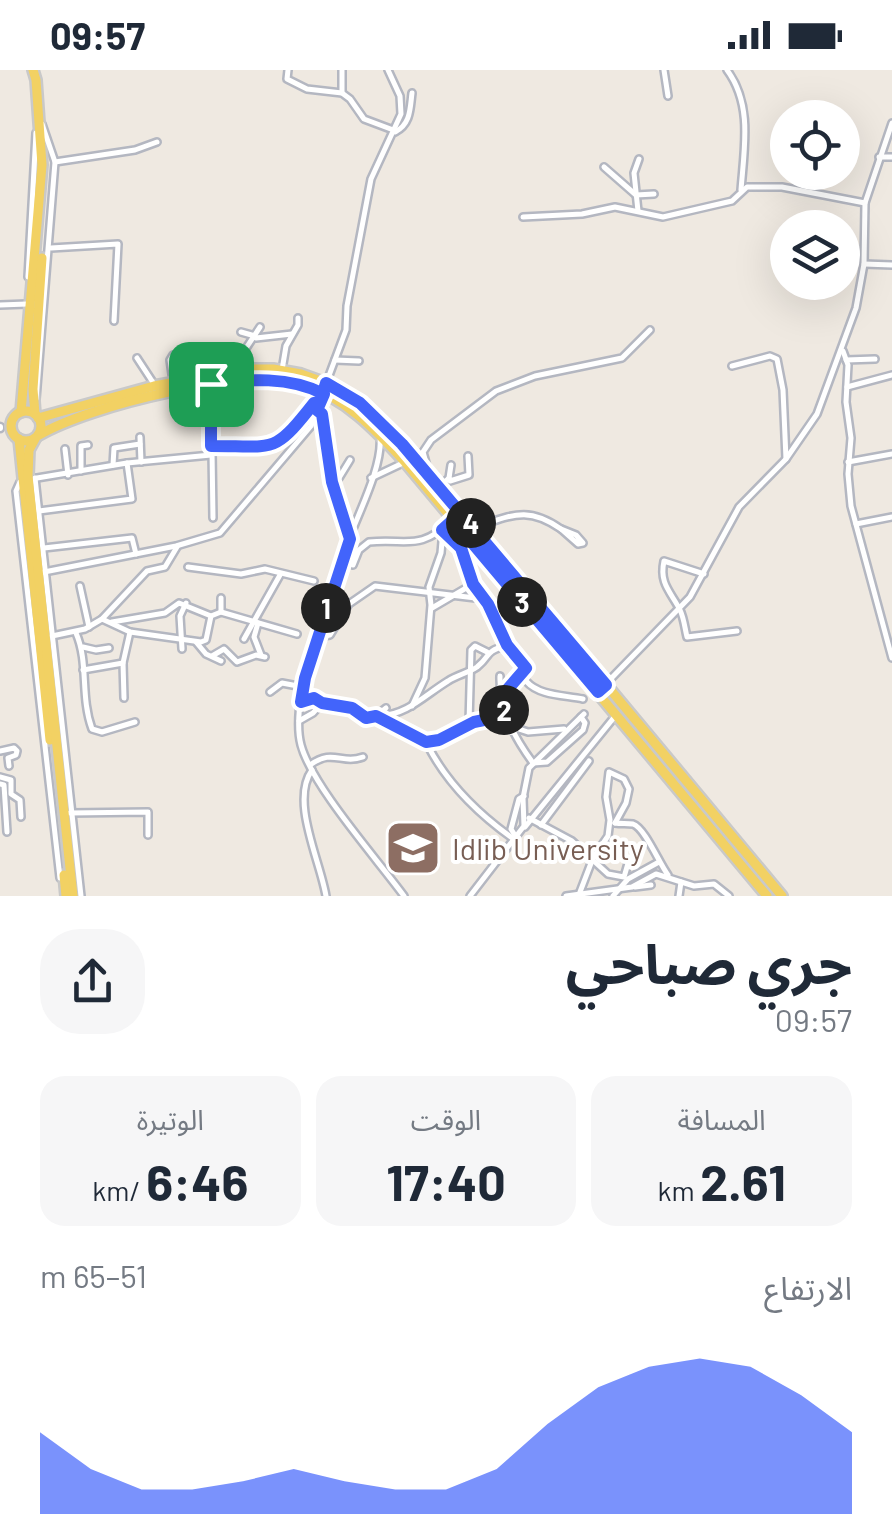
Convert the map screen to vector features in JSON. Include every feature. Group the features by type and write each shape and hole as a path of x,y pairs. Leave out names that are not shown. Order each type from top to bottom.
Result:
{"main road":[{"path":"33,70 48,160 36,411 41,428 30,450 28,478 67,896"},
{"path":"40,121 42,165 26,389 12,432 18,439 28,478 42,572 67,896"},
{"path":"0,428 17,415 154,386 172,377 231,371 282,370 346,405 405,462 782,896"},
{"path":"0,440 37,437 57,424 112,408 242,380 300,384 360,403 475,527 602,689 616,715 767,896"}],"street":[{"path":"288,70 287,79 296,85 342,93 364,119 396,131"},
{"path":"342,70 342,93"},
{"path":"42,572 176,546 225,530 311,426 346,330 370,179 401,114 400,96 388,70"},
{"path":"664,70 668,96"},
{"path":"727,70 736,83 744,111 740,190"},
{"path":"396,131 409,117 412,93"},
{"path":"17,415 36,125 40,121 55,162 36,411"},
{"path":"602,689 680,609 704,574 739,507 786,459 817,414 856,308 864,264 865,204 892,123"},
{"path":"55,162 135,150 157,142"},
{"path":"879,157 892,157"},
{"path":"638,211 634,173 639,159"},
{"path":"604,166 636,195 654,194"},
{"path":"523,217 582,214 615,207 663,217 732,201 747,187 782,187 865,204"},
{"path":"50,248 118,244 114,321"},
{"path":"864,264 892,265"},
{"path":"0,305 27,304"},
{"path":"282,370 298,318"},
{"path":"231,371 260,327"},
{"path":"431,478 423,452 431,440 496,392 549,372 622,358 650,330"},
{"path":"241,332 254,338 292,334"},
{"path":"843,350 851,438 848,462 856,524 892,658"},
{"path":"172,377 171,357 181,354"},
{"path":"732,366 770,356 776,359 783,390 786,459"},
{"path":"136,358 154,386"},
{"path":"846,360 874,359"},
{"path":"335,360 358,361"},
{"path":"172,377 181,368"},
{"path":"846,388 892,375"},
{"path":"211,384 213,518"},
{"path":"211,446 275,444 290,434 323,393"},
{"path":"317,410 322,414 332,482 350,539"},
{"path":"379,434 372,478 303,686 298,720 301,745 311,767 404,896"},
{"path":"113,465 114,448 140,441 141,462"},
{"path":"82,472 82,446 88,445"},
{"path":"65,449 68,475"},
{"path":"848,462 892,454"},
{"path":"80,896 42,572 44,548 39,511 28,478 211,455"},
{"path":"449,478 450,481 469,475 468,456"},
{"path":"332,482 350,460"},
{"path":"372,478 405,462"},
{"path":"39,511 132,499 127,463"},
{"path":"439,487 449,478 451,466"},
{"path":"475,527 521,513 548,519 560,529"},
{"path":"856,524 892,517"},
{"path":"353,565 359,550 369,542 406,544 430,538 453,520"},
{"path":"442,530 461,548 473,584 507,645 526,668 500,698"},
{"path":"412,706 425,678 430,582 441,554 442,530"},
{"path":"44,548 132,538 136,554"},
{"path":"52,636 76,632 102,619 145,572 165,567 176,546"},
{"path":"704,574 664,561 664,585 680,609 687,637 737,631"},
{"path":"188,567 240,574 265,569 314,582"},
{"path":"244,639 280,574"},
{"path":"430,610 473,584"},
{"path":"80,586 89,627"},
{"path":"318,637 333,632 348,604 367,590 384,586 452,598 484,599"},
{"path":"221,598 221,612"},
{"path":"109,623 170,610 179,603 211,616 221,612 297,634"},
{"path":"182,648 180,614 186,604"},
{"path":"170,610 180,614"},
{"path":"102,619 130,632 196,642 206,640 211,616"},
{"path":"212,656 226,650 236,662 263,656 254,637 256,622"},
{"path":"882,628 892,627"},
{"path":"76,632 82,648 82,683 92,729 104,731 135,722"},
{"path":"124,698 123,663 130,632"},
{"path":"196,642 206,654 220,661"},
{"path":"468,724 473,647 487,652 507,645"},
{"path":"82,648 109,648"},
{"path":"301,702 310,698 352,708 366,718 394,716 481,664 487,652"},
{"path":"84,670 123,663"},
{"path":"500,676 500,698 510,725 534,763"},
{"path":"514,680 526,681 544,692 582,699"},
{"path":"270,692 282,683 303,686"},
{"path":"298,720 313,714 322,703"},
{"path":"376,716 386,708"},
{"path":"534,763 547,762 583,730 582,715 534,763 527,774 524,796 528,818 572,841 608,874 626,878"},
{"path":"470,896 528,818 616,715"},
{"path":"376,716 426,742 439,766 474,808 516,839"},
{"path":"426,742 489,719 528,732 568,728"},
{"path":"0,751 18,751 8,758 9,766"},
{"path":"326,896 302,800 305,779 311,767 330,755 343,760 363,757"},
{"path":"540,825 589,761"},
{"path":"580,892 630,789 624,778 610,772 606,797 612,822"},
{"path":"0,776 11,780 11,794 20,800 21,817"},
{"path":"0,784 4,785 5,832"},
{"path":"516,839 511,829 519,799 524,796"},
{"path":"70,813 148,812 148,836"},
{"path":"612,822 634,824 644,832 668,875"},
{"path":"613,896 626,878 629,860"},
{"path":"606,890 658,862"},
{"path":"632,887 652,874 668,875 694,886 714,884 729,896"},
{"path":"679,896 682,882"},
{"path":"566,896 651,885"}],"place":[{"name":"Idlib University","path":"413,848"}],"route":[{"path":"211,384 211,446 266,446 287,438 314,403 320,402 324,394 326,383 360,403 475,527 606,685 598,692 453,520 442,530 461,548 473,584 488,604 507,645 526,668 500,698 510,725 489,719 474,722 439,740 426,742 376,716 366,718 352,708 314,698 301,702 305,678 350,539 332,482 322,414 317,410 324,394 281,381 211,384"}]}
